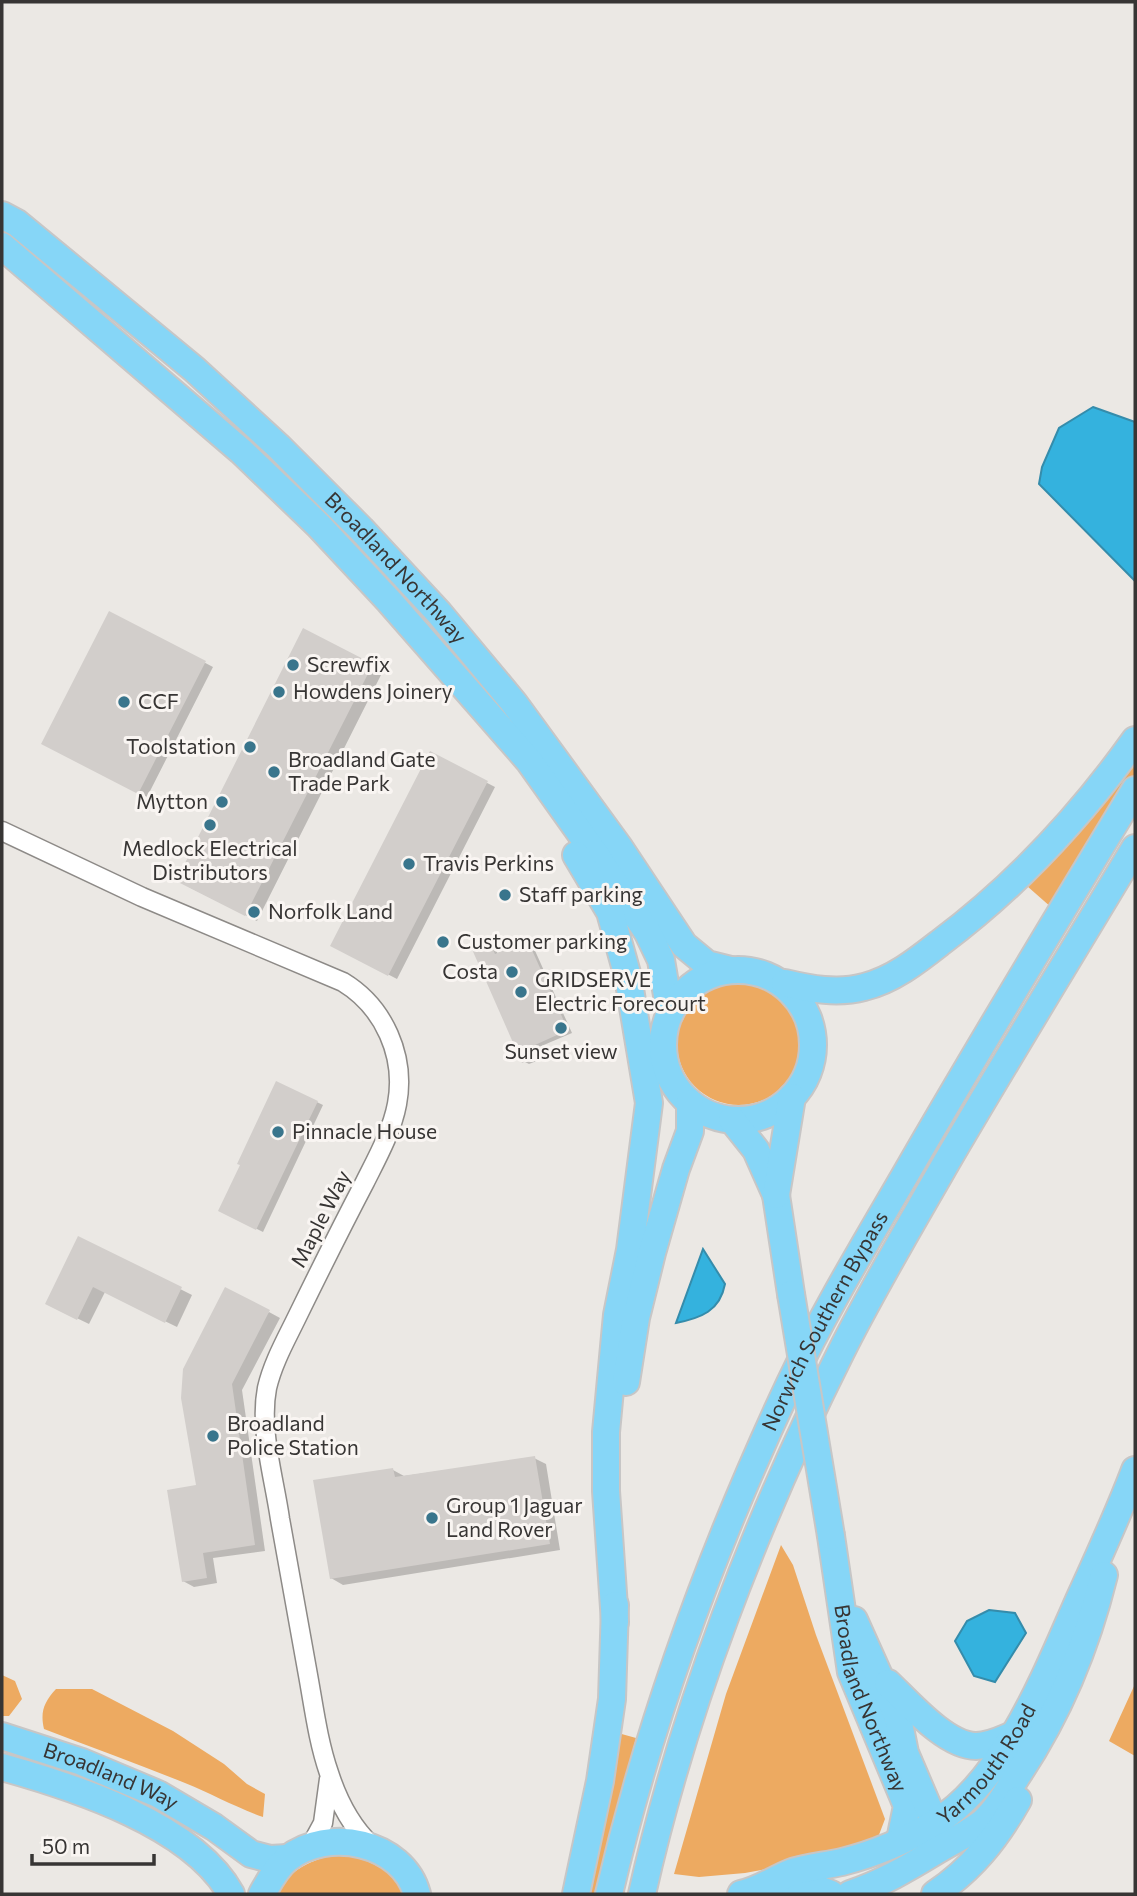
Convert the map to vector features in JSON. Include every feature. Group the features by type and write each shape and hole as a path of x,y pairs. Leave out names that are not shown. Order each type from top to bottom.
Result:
{"highway":[{"name":"Broadland Northway","path":"7,216 194,369 279,447 361,528 439,614 514,703 620,847 684,946 707,964 731,970"},
{"name":"Broadland Northway","path":"2,246 241,451 389,601 529,761 648,933 661,960 670,1013"},
{"path":"2,264 102,333"},
{"path":"459,682 531,787 610,912 628,976 642,1057 649,1103 630,1250 617,1315 606,1432 608,1525 615,1622"},
{"path":"785,983 802,1004 810,1023 813,1043 808,1072 792,1097 765,1115 732,1120 717,1117 690,1102 674,1084 665,1061 663,1045 670,1013 685,992 706,977 731,970 759,972 809,989 862,988 880,982 922,957 1017,880 1061,833 1135,740"},
{"name":"Norwich Southern Bypass","path":"609,1894 642,1772 694,1612 744,1485 792,1380 862,1249 937,1119 1135,790"},
{"name":"Norwich Southern Bypass","path":"642,1894 690,1724 731,1602 780,1482 841,1352 907,1230 990,1087 1135,848"},
{"name":"Broadland Northway","path":"776,1195 792,1097"},
{"path":"576,1894 600,1781 612,1699 624,1398 636,1318 652,1253 690,1131 690,1102"},
{"name":"Broadland Northway","path":"732,1120 756,1150 776,1195 841,1588 851,1672 907,1805 900,1840"},
{"name":"Yarmouth Road","path":"949,1825 1013,1735 1039,1690 1119,1512 1135,1470"},
{"name":"Yarmouth Road","path":"749,1892 791,1872 859,1858 900,1840 949,1825 983,1822 1002,1799 1038,1744 1070,1684 1095,1611 1119,1512"},
{"name":"Broadland Northway","path":"841,1588 898,1718 905,1753 949,1825"},
{"name":"Broadland Northway","path":"876,1672 940,1731 961,1744 992,1744 1013,1735"},
{"path":"935,1894 959,1878 993,1842 1050,1745 1070,1684"},
{"name":"Broadland Way","path":"2,1736 38,1746 125,1779 189,1812 251,1854 270,1859 299,1853"},
{"name":"Broadland Way","path":"2,1767 80,1793 160,1828 203,1858 232,1894"},
{"name":"Broadland Northway","path":"907,1805 949,1825"},
{"path":"935,1894 949,1825"},
{"path":"850,1894 901,1873 924,1858 935,1835 949,1825"},
{"path":"262,1894 272,1876 299,1853 332,1842 353,1842 373,1848 397,1863 421,1889"},
{"path":"749,1892 818,1889 831,1894"}],"street":[{"name":"Maple Way","path":"2,831 142,897 343,982 359,993 378,1014 392,1042 399,1073 397,1106 392,1123 283,1346 267,1387 265,1408 290,1579 314,1714 330,1776 355,1831 373,1848"},
{"name":"Maple Way","path":"299,1853 319,1835 330,1776"}],"shaded area":[{"path":"1135,761 1135,774 1052,908 1027,886 1091,819"},
{"path":"739,981 763,986 783,999 796,1019 801,1043 796,1067 783,1087 763,1100 739,1105 715,1100 695,1087 682,1067 677,1043 682,1019 695,999 715,986"},
{"path":"781,1545 793,1565 816,1635 885,1819 877,1840 845,1855 745,1873 699,1877 674,1874 726,1694"},
{"path":"2,1675 15,1681 22,1699 9,1716 2,1716"},
{"path":"1135,1684 1135,1756 1109,1741"},
{"path":"56,1689 92,1689 173,1731 265,1794 263,1817 185,1783 44,1729 44,1708"},
{"path":"618,1733 636,1738 595,1894 587,1894"},
{"path":"339,1854 378,1866 393,1877 405,1894 276,1894 281,1885 303,1866"}],"water":[{"path":"1093,407 1135,422 1135,581 1039,484 1042,467 1059,428"},
{"path":"703,1249 725,1284 722,1293 719,1301 708,1312 676,1323"},
{"path":"989,1610 1015,1613 1026,1633 995,1682 974,1676 955,1641 967,1621"}],"building":[{"name":"CCF","path":"109,611 206,661 138,794 41,744"},
{"name":"Broadland Gate Trade Park","path":"303,628 373,664 245,916 176,881"},
{"name":"Travis Perkins","path":"430,751 488,781 388,976 330,946"},
{"name":"GRIDSERVE Electric Forecourt","path":"488,939 495,954 527,939 568,1030 535,1045 540,1055 522,1063 471,947"},
{"name":"Pinnacle House","path":"276,1081 318,1101 256,1230 218,1211"},
{"path":"78,1236 182,1287 165,1323 93,1287 77,1320 45,1304"},
{"name":"Broadland Police Station","path":"225,1287 270,1310 232,1384 255,1545 203,1553 207,1578 182,1582 167,1490 196,1485 181,1398 183,1369"},
{"name":"Group 1 Jaguar Land Rover","path":"535,1456 550,1544 330,1579 313,1480 393,1468 395,1477"}],"place":[{"name":"Screwfix","path":"293,665"},
{"name":"Howdens Joinery","path":"279,692"},
{"name":"CCF","path":"124,702"},
{"name":"Toolstation","path":"250,747"},
{"name":"Broadland Gate Trade Park","path":"274,772"},
{"name":"Mytton","path":"222,802"},
{"name":"Medlock Electrical Distributors","path":"210,825"},
{"name":"Travis Perkins","path":"409,864"},
{"name":"Staff parking","path":"505,895"},
{"name":"Norfolk Land","path":"254,912"},
{"name":"Customer parking","path":"443,942"},
{"name":"Costa","path":"512,972"},
{"name":"GRIDSERVE Electric Forecourt","path":"521,992"},
{"name":"Sunset view","path":"561,1028"},
{"name":"Pinnacle House","path":"278,1132"},
{"name":"Broadland Police Station","path":"213,1436"},
{"name":"Group 1 Jaguar Land Rover","path":"432,1518"}]}
